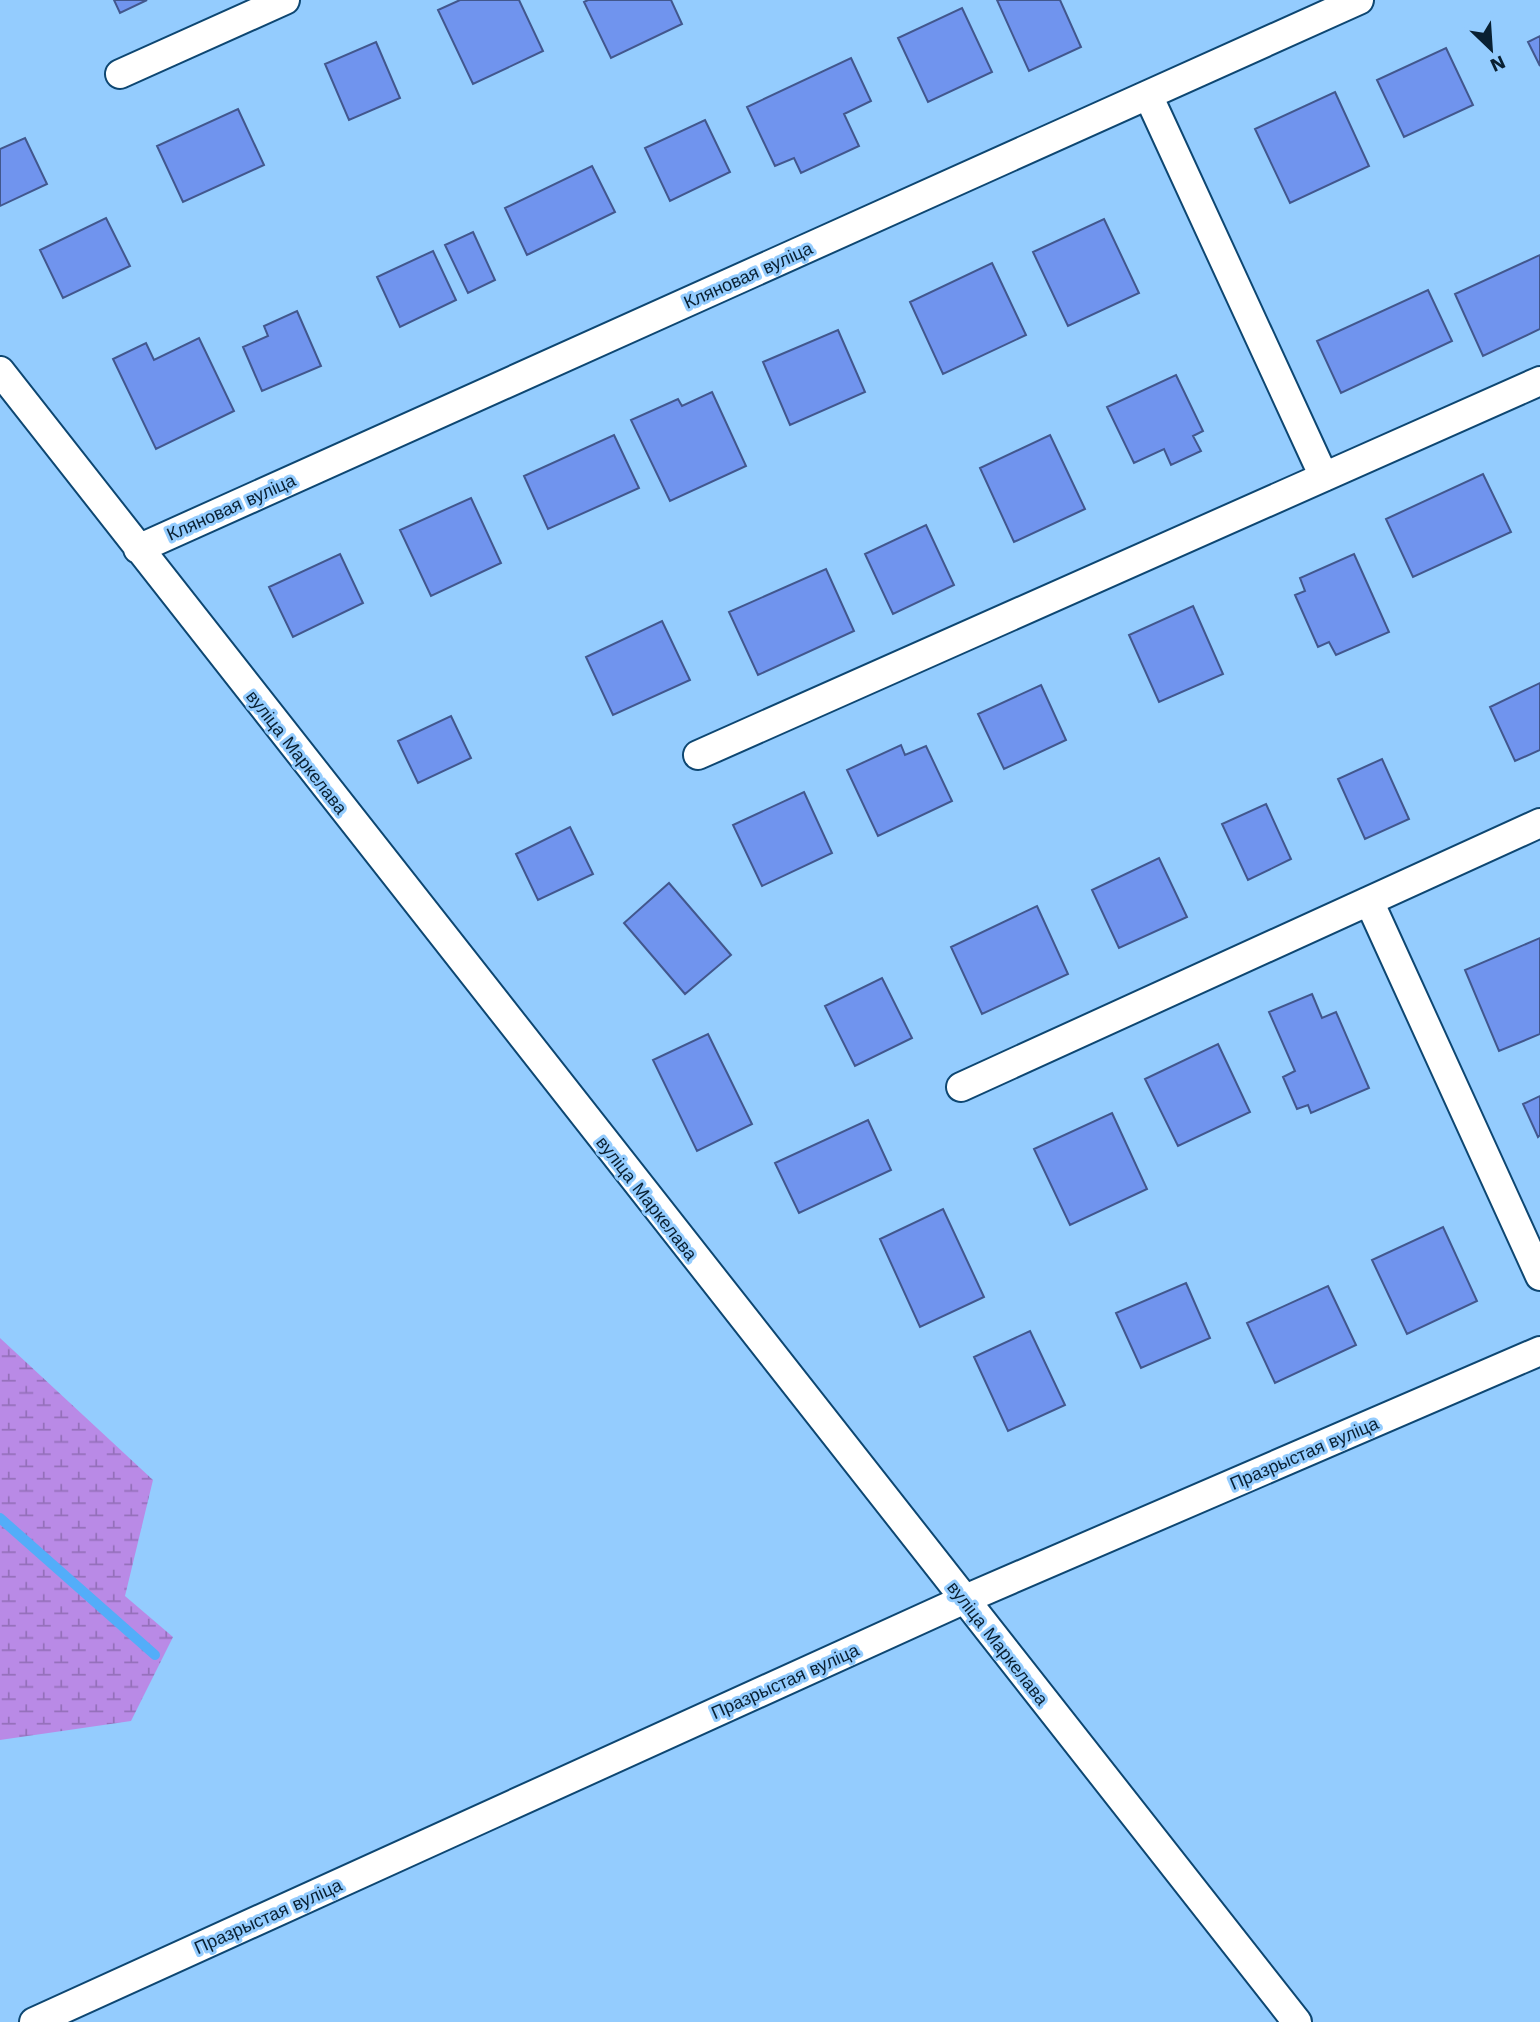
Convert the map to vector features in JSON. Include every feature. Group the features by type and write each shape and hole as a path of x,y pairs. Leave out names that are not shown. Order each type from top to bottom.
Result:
{"street":[{"path":"120,74 285,0"},
{"name":"Кляновая вуліца","path":"138,549 1359,0"},
{"path":"1148,95 1324,477"},
{"name":"вуліца Маркелава","path":"0,371 1297,2022"},
{"path":"698,755 1540,381"},
{"path":"961,1087 1540,823"},
{"path":"1369,901 1540,1276"},
{"name":"Празрыстая вуліца","path":"34,2022 963,1600 1540,1351"}],"green space":[{"path":"0,1338 153,1480 125,1596 173,1637 131,1721 0,1740"}],"building":[{"path":"114,0 147,0 120,13"},
{"path":"460,0 519,0 543,51 473,84 438,10"},
{"path":"671,0 682,24 611,58 584,2"},
{"path":"997,0 1060,0 1081,47 1029,71"},
{"path":"962,8 992,72 928,102 898,38"},
{"path":"1540,36 1540,66 1528,42"},
{"path":"376,42 400,98 349,120 325,64"},
{"path":"1446,48 1473,105 1404,137 1377,80"},
{"path":"851,58 871,101 844,114 859,146 801,173 794,158 775,166 747,107"},
{"path":"1335,92 1369,166 1290,203 1255,129"},
{"path":"238,109 264,165 183,202 157,146"},
{"path":"705,120 730,172 670,201 645,148"},
{"path":"25,138 47,184 0,206 0,149"},
{"path":"592,166 615,212 527,255 505,208"},
{"path":"106,218 130,266 63,298 40,250"},
{"path":"1104,219 1139,293 1068,326 1033,252"},
{"path":"473,232 495,280 468,293 445,245"},
{"path":"433,251 456,300 400,327 377,277"},
{"path":"1540,255 1540,329 1483,356 1455,294"},
{"path":"992,263 1026,335 943,374 910,302"},
{"path":"1428,290 1452,341 1341,393 1317,341"},
{"path":"297,311 321,366 262,391 243,347 268,336 264,326"},
{"path":"838,330 865,392 790,425 763,362"},
{"path":"199,338 234,411 156,449 113,359 146,343 154,360"},
{"path":"1176,375 1203,431 1193,436 1201,451 1171,465 1164,449 1134,463 1107,407"},
{"path":"712,392 746,466 670,501 631,420 678,399 682,406"},
{"path":"614,435 639,488 548,529 524,476"},
{"path":"1050,435 1085,509 1014,542 980,468"},
{"path":"1483,474 1511,532 1413,577 1386,519"},
{"path":"471,498 501,563 431,596 400,530"},
{"path":"926,525 954,585 893,614 865,554"},
{"path":"340,554 363,603 293,637 269,587"},
{"path":"1354,554 1389,632 1336,655 1329,642 1318,647 1295,595 1305,591 1300,578"},
{"path":"826,569 854,631 758,675 729,612"},
{"path":"1193,606 1223,674 1159,702 1129,635"},
{"path":"662,621 690,680 613,715 586,657"},
{"path":"1540,683 1540,750 1515,761 1490,707"},
{"path":"1041,685 1066,740 1004,769 978,714"},
{"path":"451,716 471,758 418,783 398,741"},
{"path":"901,745 905,755 926,746 952,801 878,836 847,770"},
{"path":"1382,759 1409,819 1365,839 1338,779"},
{"path":"804,792 832,853 762,886 733,825"},
{"path":"1266,804 1291,859 1248,880 1222,824"},
{"path":"570,827 593,874 538,900 516,854"},
{"path":"1159,858 1187,917 1119,948 1092,890"},
{"path":"669,883 731,955 685,994 624,923"},
{"path":"1037,906 1068,974 982,1014 951,947"},
{"path":"1540,938 1540,1034 1499,1051 1465,970"},
{"path":"882,978 912,1038 855,1066 825,1006"},
{"path":"1312,994 1322,1018 1336,1012 1369,1088 1311,1113 1308,1105 1297,1109 1283,1077 1295,1071 1269,1012"},
{"path":"708,1034 752,1124 697,1151 653,1060"},
{"path":"1218,1044 1250,1112 1178,1146 1145,1079"},
{"path":"1540,1096 1540,1135 1538,1137 1523,1104"},
{"path":"1112,1113 1147,1189 1070,1225 1034,1149"},
{"path":"868,1120 891,1170 799,1213 775,1163"},
{"path":"943,1209 984,1297 920,1327 880,1239"},
{"path":"1443,1227 1477,1301 1407,1334 1372,1260"},
{"path":"1186,1283 1210,1338 1141,1368 1116,1313"},
{"path":"1328,1286 1356,1345 1275,1383 1247,1323"},
{"path":"1030,1331 1065,1405 1008,1431 974,1357"}],"waterway":[{"path":"0,1518 155,1655"}]}
